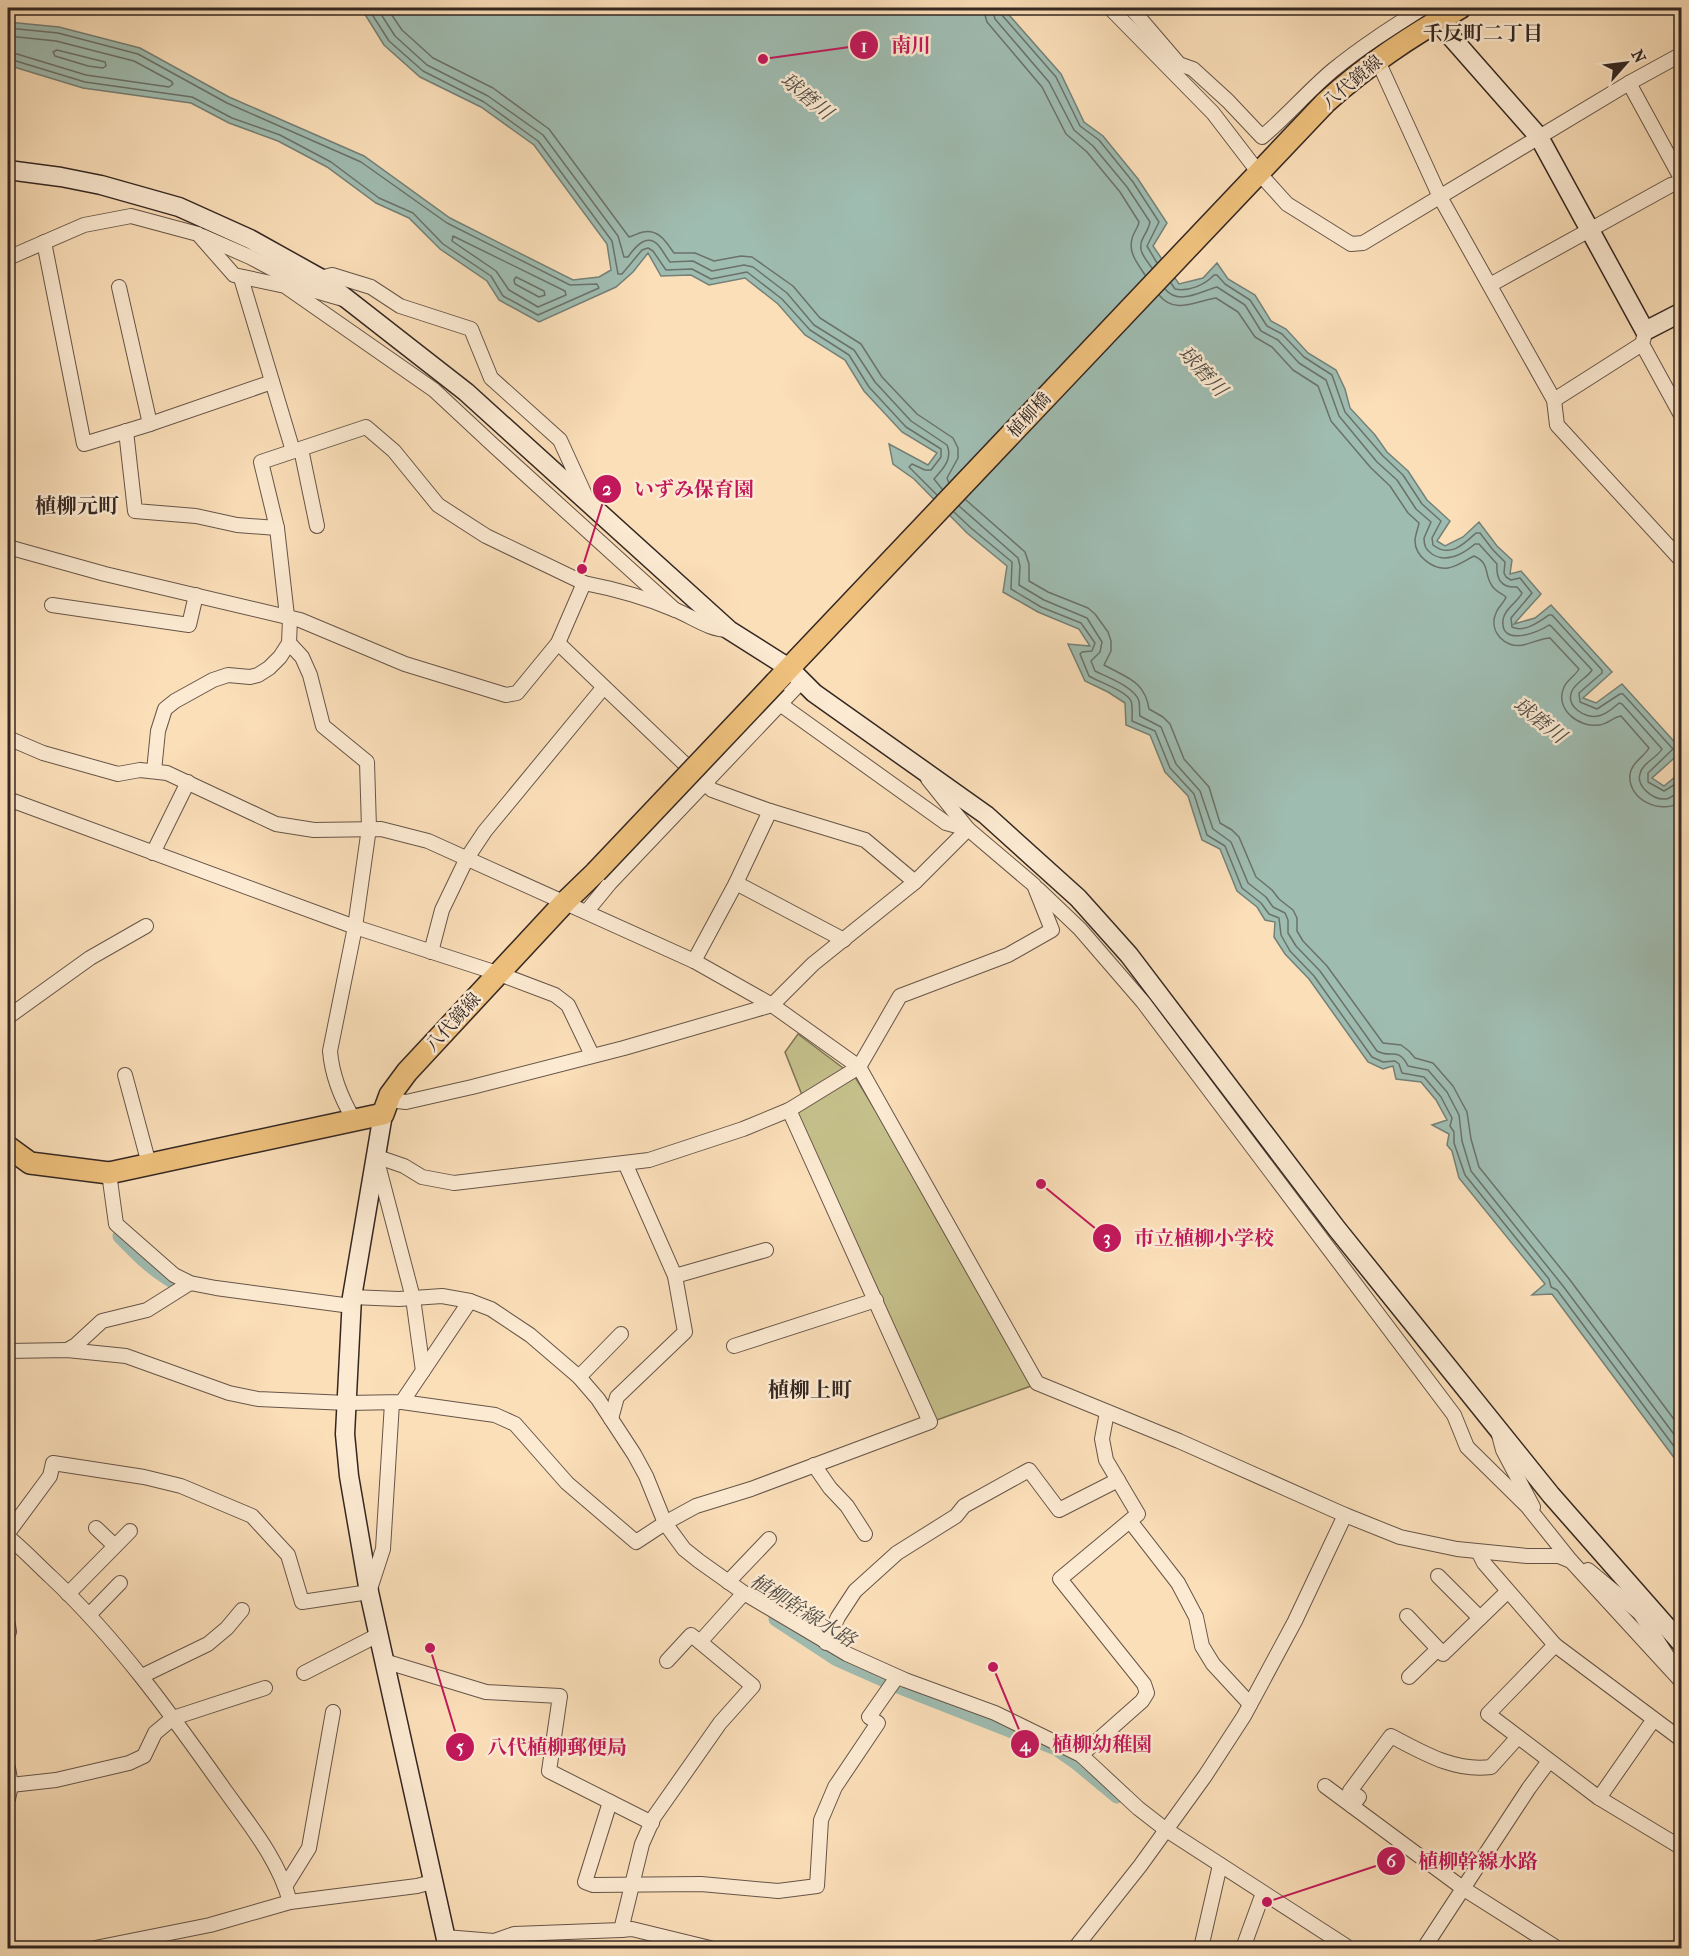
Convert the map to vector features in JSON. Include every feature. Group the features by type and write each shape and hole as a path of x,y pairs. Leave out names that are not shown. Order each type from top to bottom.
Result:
{"main road":[{"name":"八代鏡線","path":"1258,173 1326,102 1377,59 1426,12 1460,8"},
{"name":"植柳橋","path":"792,672 1258,173"},
{"name":"八代鏡線","path":"387,1104 407,1072 497,973 792,672"},
{"path":"8,1147 30,1162 109,1173 354,1120 387,1104"}],"street":[{"path":"1110,8 1212,113 1258,173 1287,204 1351,244 1363,243 1629,82 1682,54"},
{"path":"1131,8 1179,64 1193,69 1262,137 1331,72 1367,43 1426,12 1539,137 1590,230 1682,417"},
{"path":"1377,59 1440,197 1554,400 1557,425 1682,561"},
{"path":"1490,285 1682,181 1629,82"},
{"path":"8,170 101,185 179,207 250,239 316,284"},
{"path":"8,258 84,225 131,216 198,234 347,299 466,392 729,630 792,672 814,693 986,815 1078,898 1129,955 1337,1229 1644,1609 1682,1644"},
{"path":"198,234 234,275 241,278 285,286 316,284 332,275 371,287 400,306 471,329 491,378 560,440 588,503"},
{"path":"44,242 84,444 272,382"},
{"path":"241,278 272,382 297,450 317,526"},
{"path":"285,286 434,390 675,610"},
{"path":"119,287 150,424"},
{"path":"1554,400 1682,312"},
{"path":"154,771 158,731 165,709 213,680 228,675 250,677 258,675 280,657 289,643 289,617 276,528 261,462 366,427 394,451 438,505 486,536 584,583 623,591 675,610 717,630 729,630"},
{"path":"126,431 135,511 196,516 237,525 276,528"},
{"path":"8,547 105,574 289,617 405,664 506,695 517,693 558,643 584,583"},
{"path":"52,605 189,625 196,595"},
{"path":"289,643 302,657 310,675 323,726 367,762 369,828 355,927 330,1051 335,1080 354,1120"},
{"path":"558,643 712,790 770,811 865,840 915,882"},
{"path":"587,911 610,883 780,704 792,672"},
{"path":"431,952 442,910 467,858 484,831 603,688"},
{"path":"780,704 946,823 968,829"},
{"path":"8,738 43,753 118,774 140,770 167,773 276,824 314,830 381,829 428,841 694,961 772,1005 859,1067 1037,1383 1179,1441 1400,1537 1479,1553 1559,1556 1571,1561 1584,1567 1644,1609 1682,1677"},
{"path":"920,769 968,829 1034,885 1080,929 1143,1002 1454,1415 1467,1447 1542,1524 1571,1561 1682,1682"},
{"path":"153,853 188,782"},
{"path":"8,800 355,927 497,973 563,1000 568,1005 592,1055"},
{"path":"694,961 736,883 770,811"},
{"path":"710,1948 632,1929 514,1934 494,1941 446,1943 369,1592 349,1476 345,1434 352,1301 375,1156 387,1104 472,1088 624,1048 772,1005 813,964 915,882 968,829"},
{"path":"736,883 844,940"},
{"path":"375,1156 404,1166 422,1177 454,1183 649,1160 743,1129 789,1110 859,1067 900,996 1008,955 1052,930 1034,885"},
{"path":"8,1017 90,958 146,926"},
{"path":"124,1074 149,1164"},
{"path":"8,1351 67,1350 126,1356 229,1393 258,1399 397,1403 495,1415 515,1424 567,1483 636,1542 696,1506 751,1489 930,1422 789,1110"},
{"path":"375,1156 412,1298 423,1371"},
{"path":"611,1419 617,1397 685,1332 675,1276 625,1164"},
{"path":"109,1173 116,1224 174,1275 190,1283 216,1288 352,1301 442,1296 470,1301 491,1309 530,1335 579,1377 611,1419 646,1476 665,1523 684,1549 728,1582 826,1643 862,1662 995,1713 1082,1755 1138,1808 1165,1829 1349,1948"},
{"path":"675,1276 766,1250"},
{"path":"67,1350 76,1345 102,1321 147,1310 190,1283"},
{"path":"734,1346 876,1300"},
{"path":"369,1592 383,1549 397,1403 423,1371 470,1301"},
{"path":"579,1377 621,1334"},
{"path":"1082,1755 1142,1701 1146,1693 1144,1684 1060,1579 1138,1515 1106,1460 1102,1439 1107,1412"},
{"path":"1497,1427 1503,1450 1542,1524"},
{"path":"8,1533 50,1476 53,1463 181,1486 252,1516 288,1555 302,1602 369,1592"},
{"path":"814,1465 830,1488 847,1506 865,1534"},
{"path":"826,1643 837,1617 855,1591 897,1553 956,1516 964,1506 987,1493 1029,1470 1059,1510 1118,1480"},
{"path":"1075,1948 1140,1866 1205,1776 1250,1704 1295,1621 1345,1515"},
{"path":"1130,1521 1178,1583 1196,1617 1202,1646 1213,1664 1250,1704"},
{"path":"96,1528 115,1546"},
{"path":"69,1594 130,1531"},
{"path":"8,1538 69,1594 142,1676 248,1822 286,1886 290,1902"},
{"path":"728,1582 769,1539"},
{"path":"1479,1553 1484,1563 1555,1645 1682,1740"},
{"path":"1438,1576 1480,1618"},
{"path":"89,1615 120,1583"},
{"path":"1407,1616 1443,1654 1508,1592"},
{"path":"700,1642 744,1593"},
{"path":"142,1676 208,1644 227,1628 242,1610"},
{"path":"8,1624 8,1632"},
{"path":"304,1673 378,1635"},
{"path":"621,1930 642,1844 652,1823 720,1723 753,1686 691,1635 667,1661"},
{"path":"1555,1645 1488,1714 1599,1798 1682,1848"},
{"path":"1409,1677 1438,1648"},
{"path":"384,1661 486,1692 560,1696 549,1771 652,1823"},
{"path":"610,1802 585,1882 593,1885 700,1884 778,1891 817,1886 821,1820 835,1787 878,1723 869,1718 897,1677"},
{"path":"11,1785 56,1780 129,1763 144,1756 155,1733 173,1718 266,1689"},
{"path":"286,1886 309,1848 333,1712"},
{"path":"1599,1798 1654,1719"},
{"path":"1352,1806 1359,1797 1350,1791 1390,1736 1436,1759 1476,1769 1491,1767 1518,1737"},
{"path":"1424,1948 1549,1761"},
{"path":"8,1768 11,1785 8,1799"},
{"path":"1324,1786 1464,1889 1557,1948"},
{"path":"1201,1948 1220,1865"},
{"path":"95,1948 210,1925 290,1902 417,1886 432,1882"},
{"path":"1244,1948 1263,1893"}],"shaded area":[{"path":"798,1034 855,1077 924,1189 1031,1386 934,1421 794,1113 802,1095 785,1052"}],"water":[{"name":"球磨川","path":"361,8 950,8 947,11 957,8 1003,8 1061,74 1084,122 1103,136 1138,179 1167,223 1153,246 1179,284 1203,278 1217,263 1228,279 1255,295 1271,321 1286,329 1308,353 1336,370 1345,389 1350,408 1387,452 1408,471 1427,500 1450,521 1437,541 1445,546 1463,537 1479,522 1497,546 1512,560 1510,574 1521,571 1541,594 1514,624 1535,618 1551,605 1612,672 1583,698 1596,703 1622,684 1681,749 1681,752 1652,778 1664,786 1681,772 1681,1467 1552,1294 1532,1295 1545,1284 1459,1178 1452,1151 1447,1145 1449,1134 1432,1125 1447,1120 1436,1100 1421,1082 1396,1079 1393,1066 1383,1069 1368,1062 1309,979 1285,954 1274,937 1275,922 1265,920 1257,907 1237,891 1220,849 1202,840 1188,796 1165,772 1150,735 1126,725 1125,703 1085,681 1068,644 1090,646 1079,629 1038,612 1003,592 1007,566 967,533 914,479 893,464 889,444 928,465 937,453 902,432 864,391 845,360 805,335 778,304 745,278 709,285 691,275 661,276 648,253 633,272 616,287 539,322 499,300 487,281 440,249 409,218 376,203 327,167 278,141 229,123 191,103 83,88 8,67 8,22 59,27 140,48 229,97 364,156 450,218 573,280 599,277 611,270 607,244 534,145 481,107 420,77 384,45"}],"waterway":[{"name":"植柳幹線水路","path":"120,1236 150,1265 184,1287"},
{"name":"植柳幹線水路","path":"776,1619 837,1659 898,1686 1056,1748 1117,1796"}],"place":[{"name":"南川","path":"763,59"},
{"name":"いずみ保育園","path":"582,569"},
{"name":"市立植柳小学校","path":"1041,1184"},
{"name":"八代植柳郵便局","path":"430,1648"},
{"name":"植柳幼稚園","path":"993,1667"},
{"name":"植柳幹線水路","path":"1267,1902"}],"district":[{"name":"千反町二丁目","path":"1483,33"},
{"name":"植柳元町","path":"77,506"},
{"name":"植柳上町","path":"810,1390"}]}
